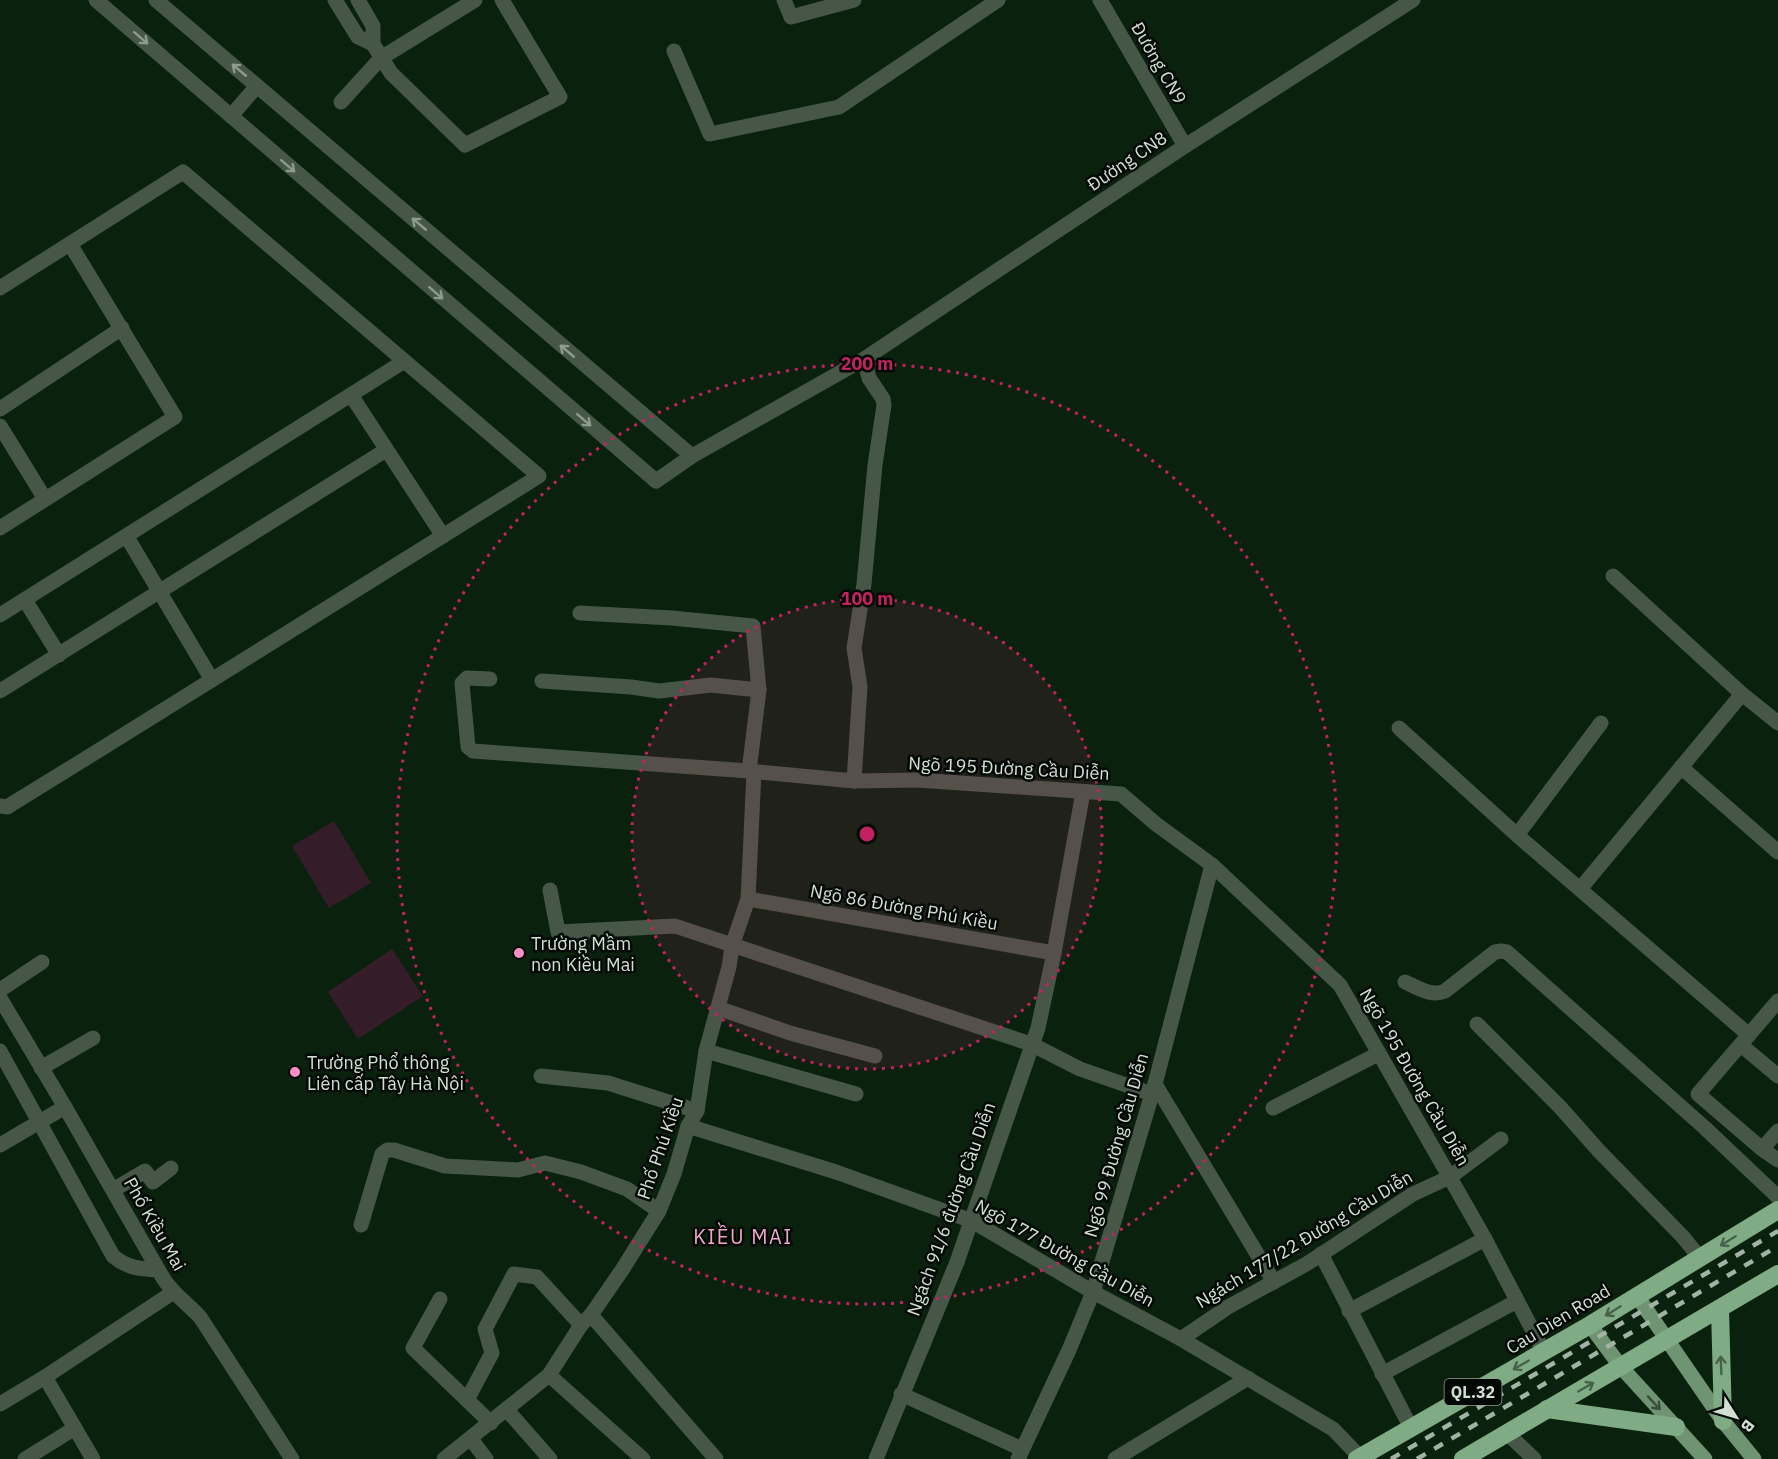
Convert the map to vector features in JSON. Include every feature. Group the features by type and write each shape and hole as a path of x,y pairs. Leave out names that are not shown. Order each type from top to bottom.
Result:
{"highway":[{"name":"Cau Dien Road","path":"1359,1458 1590,1325 1778,1210"},
{"name":"QL.32","path":"1463,1459 1486,1453 1507,1433 1778,1274"},
{"path":"1720,1308 1723,1421"},
{"path":"1547,1410 1676,1427"}],"main road":[{"path":"1637,1296 1723,1421 1754,1459"},
{"path":"1590,1325 1621,1367 1705,1459"}],"street":[{"path":"96,0 231,116 257,86"},
{"path":"156,0 692,456"},
{"path":"335,0 358,38 373,44"},
{"path":"358,0 373,26 373,44 391,73 465,145 560,97 502,0"},
{"path":"341,102 381,58 475,0"},
{"path":"784,0 791,17 854,0"},
{"path":"969,0 974,16"},
{"path":"674,51 710,134 839,107 999,0"},
{"name":"Đường CN9","path":"1100,0 1185,146"},
{"name":"Đường CN8","path":"231,116 656,481 692,456 864,359 1185,146 1413,0"},
{"path":"0,288 183,172 539,476 7,807 0,806"},
{"path":"0,528 175,417 70,244"},
{"path":"0,409 122,328"},
{"path":"854,781 860,687 854,648 864,584 875,465 884,405 883,399 869,378 864,359"},
{"path":"0,615 403,362"},
{"path":"351,395 443,536"},
{"path":"0,426 4,442 45,499"},
{"path":"0,691 386,450"},
{"path":"127,537 212,680"},
{"path":"1613,576 1742,694 1778,723"},
{"path":"25,600 58,656"},
{"name":"Phố Phú Kiều","path":"444,1459 549,1376 659,1211 674,1174 688,1126 697,1112 706,1051 732,946 748,899 751,772 759,690 753,626 672,618 579,613"},
{"name":"Ngõ 195 Đường Cầu Diễn","path":"490,679 467,678 462,683 468,747 473,751 854,781 918,780 1121,794 1156,824 1212,866 1340,985 1485,1239 1544,1352"},
{"path":"542,681 659,691 711,685 759,690"},
{"path":"1580,890 1742,694"},
{"path":"1517,835 1601,723"},
{"path":"1400,728 1745,1040 1778,1076"},
{"path":"1681,767 1778,852"},
{"name":"Ngách 91/6 đường Cầu Diễn","path":"876,1459 957,1262 992,1155 1038,1028 1083,792"},
{"name":"Ngõ 99 Đường Cầu Diễn","path":"1020,1454 1069,1350 1093,1292 1154,1089 1212,866"},
{"path":"550,890 558,932 675,926 1031,1044 1080,1068 1154,1089 1274,1282"},
{"name":"Ngõ 86 Đường Phú Kiều","path":"748,899 1054,953"},
{"path":"1405,982 1438,994 1495,952 1507,952 1705,1128 1778,1197"},
{"path":"0,990 42,962"},
{"name":"Phố Kiều Mai","path":"0,998 172,1293 186,1302 200,1317 292,1459"},
{"path":"1778,1000 1698,1094 1778,1160"},
{"path":"718,1008 790,1033 875,1056"},
{"path":"1478,1024 1560,1107 1701,1258"},
{"path":"41,1068 93,1038"},
{"path":"0,1051 113,1256 122,1264 136,1269 158,1270"},
{"path":"706,1051 856,1094"},
{"path":"1273,1108 1378,1054"},
{"path":"541,1076 608,1083 697,1112"},
{"path":"0,1145 65,1107"},
{"name":"Ngõ 177 Đường Cầu Diễn","path":"688,1126 836,1172 972,1221 1093,1292 1181,1339 1333,1429 1359,1458"},
{"path":"1762,1149 1778,1131"},
{"name":"Ngách 177/22 Đường Cầu Diễn","path":"1181,1339 1228,1307 1320,1254 1404,1199 1450,1177 1501,1139"},
{"path":"361,1225 382,1154 387,1150 394,1150 445,1166 518,1170 545,1163 581,1172 627,1189 659,1211"},
{"path":"113,1190 145,1171 153,1182 171,1168"},
{"path":"1349,1311 1485,1239"},
{"path":"1320,1254 1411,1428"},
{"path":"467,1400 492,1353 484,1329 514,1274 537,1278 586,1320 716,1459"},
{"path":"0,1404 172,1293"},
{"path":"440,1299 413,1348 490,1423"},
{"path":"1382,1374 1517,1301"},
{"path":"549,1376 643,1459"},
{"path":"45,1377 93,1459"},
{"path":"1115,1459 1248,1378"},
{"path":"901,1394 1020,1454"},
{"path":"507,1410 550,1459"},
{"path":"25,1459 75,1428"},
{"path":"1507,1433 1534,1459"},
{"path":"471,1439 486,1459"}],"shaded area":[{"path":"334,821 371,883 329,908 292,846"},
{"path":"392,949 423,996 358,1039 328,992"}],"railway":[{"path":"1391,1459 1778,1231"},
{"path":"1417,1459 1778,1246"}],"place":[{"name":"Trường Mầm non Kiều Mai","path":"519,953"},
{"name":"Trường Phổ thông Liên cấp Tây Hà Nội","path":"295,1072"}],"district":[{"name":"KIỀU MAI","path":"743,1236"}]}
